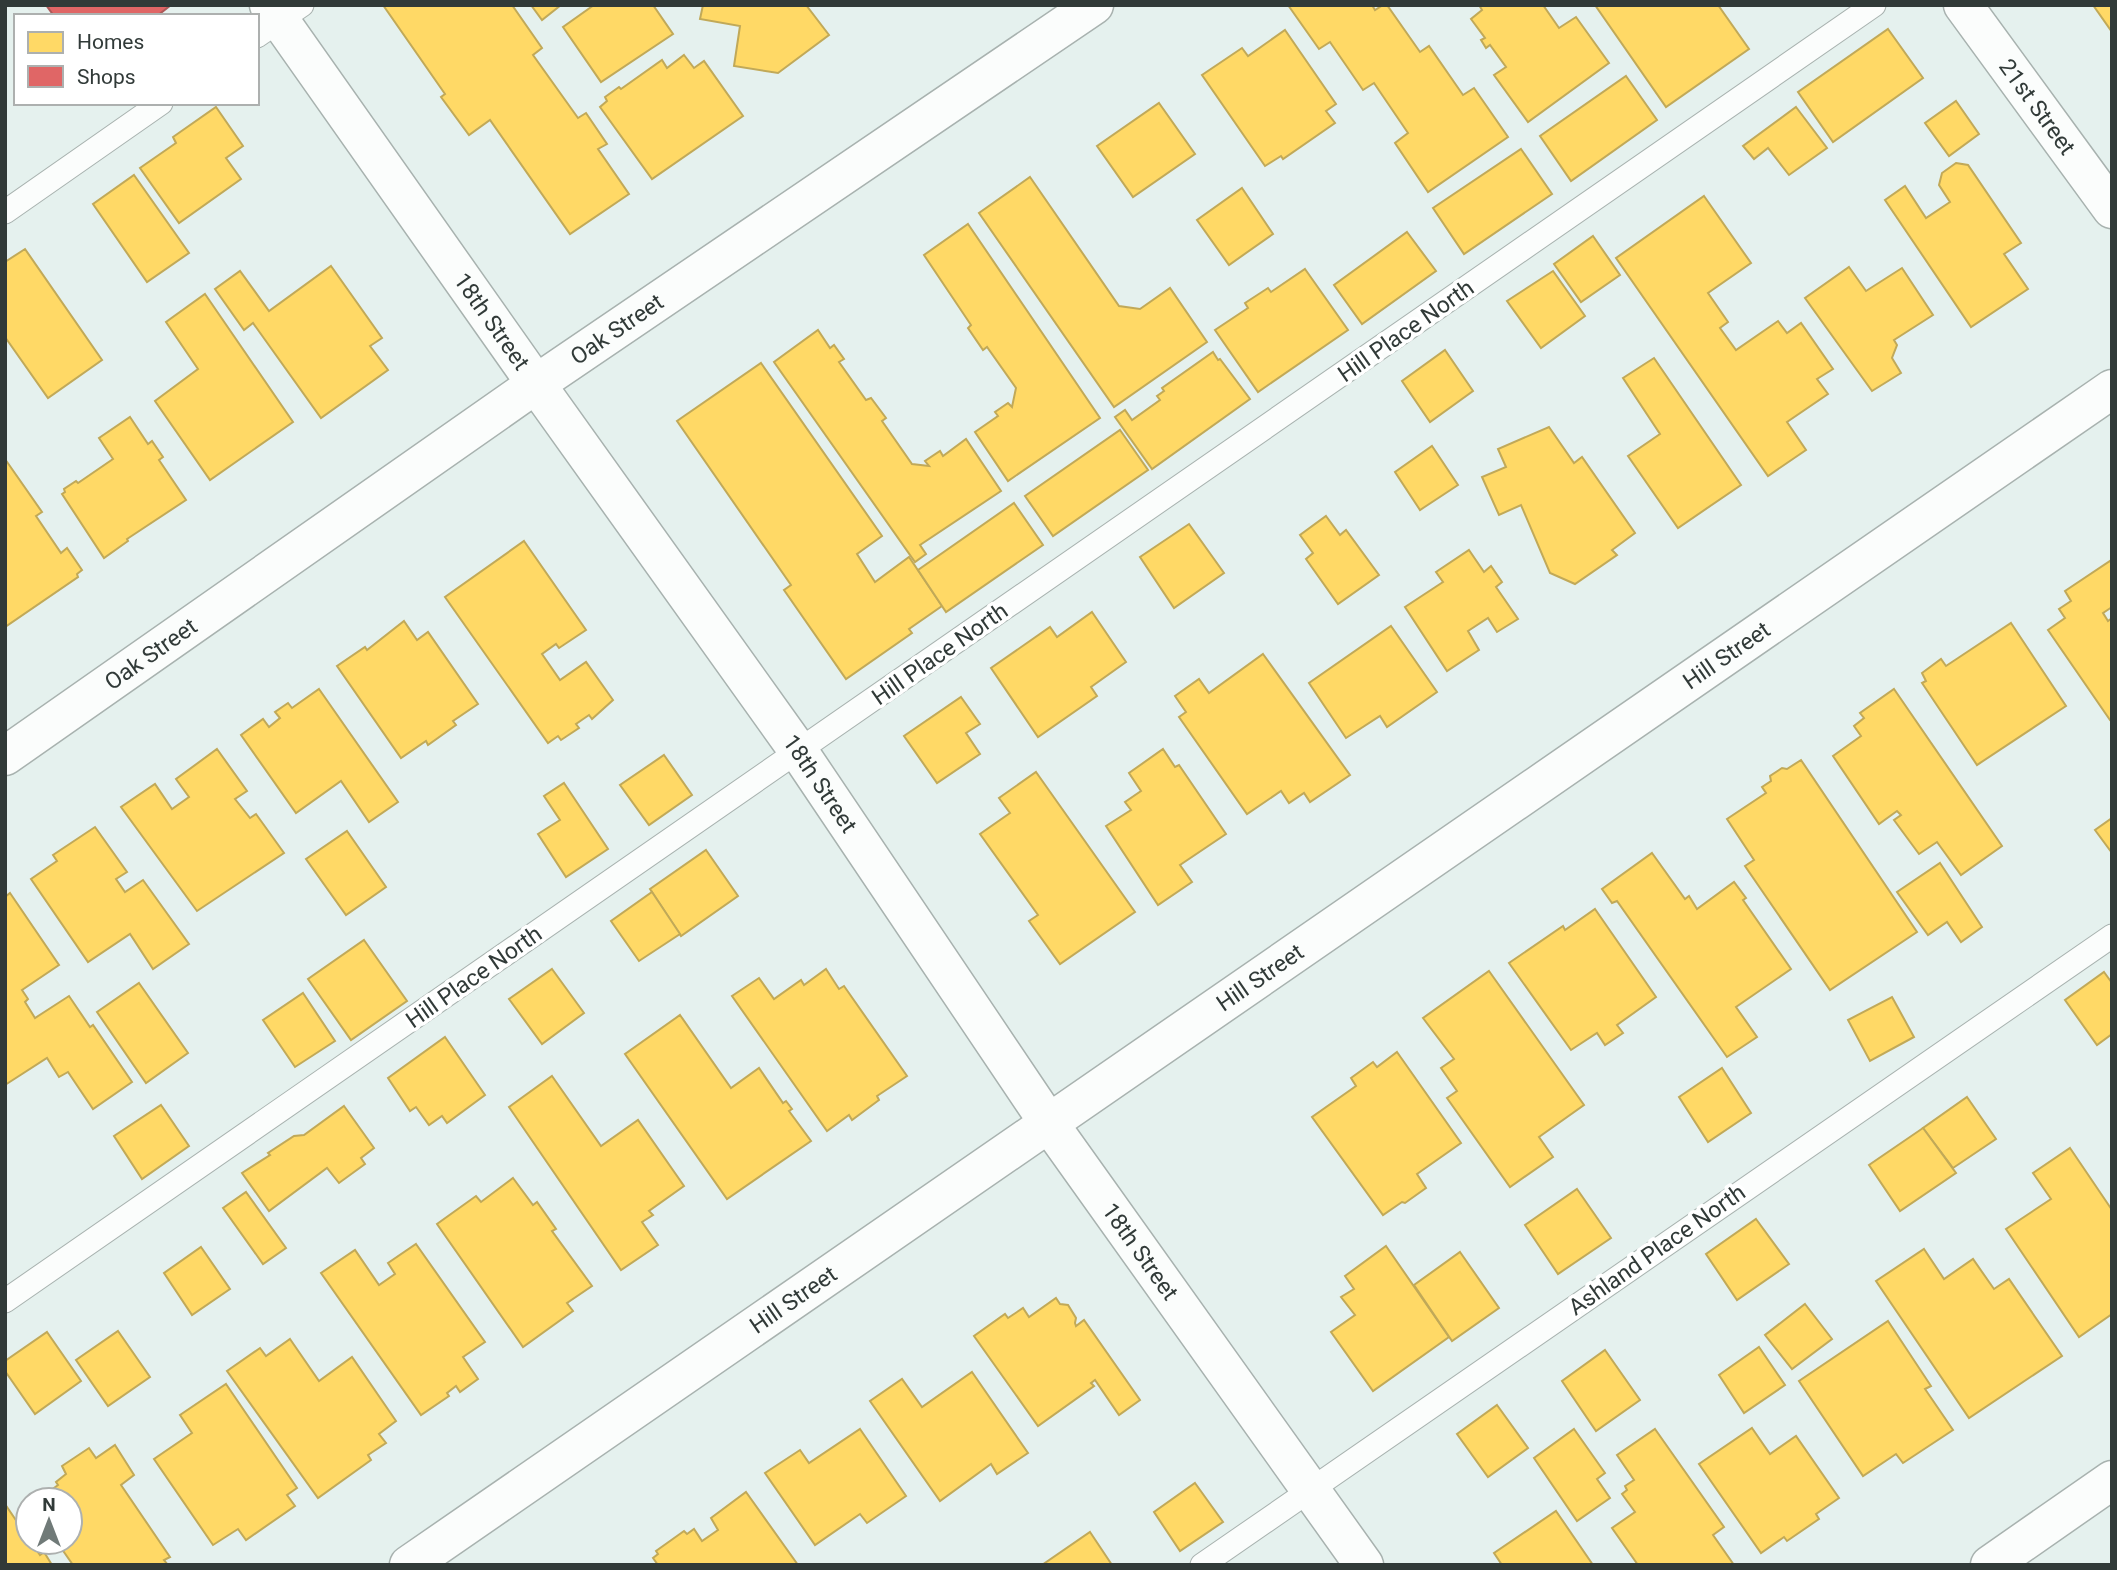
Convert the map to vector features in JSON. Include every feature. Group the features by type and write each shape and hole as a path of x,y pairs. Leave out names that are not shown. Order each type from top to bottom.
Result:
{"street":[{"name":"Oak Street","path":"5,756 536,384 1094,5"},
{"name":"21st Street","path":"1963,5 2112,209"},
{"name":"18th Street","path":"277,17 799,752 1048,1122 1364,1565"},
{"name":"Hill Street","path":"409,1565 2112,389"},
{"path":"1990,1565 2112,1480"}],"lane":[{"name":"Hill Place North","path":"5,1301 1874,5"},
{"path":"5,212 158,105"},
{"name":"Ashland Place North","path":"1202,1565 2112,936"}],"building: Homes":[{"path":"383,5 512,5 542,48 533,55 578,118 586,113 607,144 598,149 629,194 570,234 490,120 469,135 441,97 445,94"},
{"path":"531,5 561,5 542,20"},
{"path":"594,5 653,5 673,34 601,82 563,27"},
{"path":"703,5 806,5 829,35 778,73 734,66 740,26 700,19"},
{"path":"1288,5 1372,5 1375,10 1387,5 1420,52 1429,46 1463,95 1474,88 1508,137 1428,192 1395,143 1408,133 1374,83 1363,90 1330,42 1319,49"},
{"path":"1479,5 1543,5 1559,28 1576,17 1609,63 1528,122 1494,75 1506,67 1490,45 1486,48 1481,40 1485,38 1471,19 1482,10"},
{"path":"1595,5 1718,5 1749,49 1666,107"},
{"path":"2093,5 2112,5 2112,32"},
{"path":"1888,29 1923,78 1833,142 1798,92"},
{"path":"1285,30 1336,104 1326,111 1335,123 1283,159 1281,156 1265,166 1202,75 1242,48 1248,56"},
{"path":"684,55 694,68 704,61 743,116 652,179 600,107 607,101 605,97 662,60 667,68"},
{"path":"1626,76 1657,120 1571,181 1540,136"},
{"path":"1956,101 1979,134 1949,156 1925,123"},
{"path":"1159,103 1195,154 1133,197 1097,146"},
{"path":"216,107 243,146 226,158 241,179 179,223 140,168 176,143 173,137"},
{"path":"1796,107 1827,148 1789,175 1768,148 1754,159 1743,146"},
{"path":"1521,149 1552,194 1464,254 1433,208"},
{"path":"1956,163 1968,165 2021,243 2004,254 2028,289 1971,327 1885,200 1905,186 1926,218 1950,202 1939,185 1942,173"},
{"path":"134,175 189,253 147,282 93,204"},
{"path":"1030,177 1119,306 1140,309 1170,288 1207,342 1114,407 979,213"},
{"path":"1242,188 1273,234 1229,265 1197,220"},
{"path":"1704,196 1751,263 1708,293 1728,322 1720,328 1736,350 1778,321 1787,333 1801,323 1833,369 1817,379 1828,394 1787,422 1806,450 1768,476 1616,258"},
{"path":"968,224 1100,418 1008,481 975,432 998,416 995,412 1008,403 1012,407 1016,388 987,347 983,350 968,328 971,325 924,255"},
{"path":"1407,232 1436,271 1362,324 1334,285"},
{"path":"1593,236 1620,275 1581,302 1554,264"},
{"path":"25,249 102,360 48,398 5,337 5,262"},
{"path":"331,266 382,338 370,346 388,370 321,418 253,323 244,330 215,289 240,271 269,311"},
{"path":"1849,267 1866,291 1902,268 1933,315 1894,340 1897,345 1892,358 1901,373 1872,391 1805,298"},
{"path":"1305,269 1348,330 1258,392 1215,330 1248,308 1245,303 1268,288 1271,292"},
{"path":"1553,271 1585,316 1541,348 1507,301"},
{"path":"205,294 293,422 210,480 155,401 198,369 166,322"},
{"path":"818,330 830,348 834,345 844,359 839,362 866,400 871,398 886,418 882,421 912,464 929,466 925,461 940,451 943,456 966,439 1001,491 920,545 926,554 915,562 774,362"},
{"path":"1445,350 1473,391 1430,422 1402,381"},
{"path":"1213,352 1250,399 1152,469 1115,417 1125,410 1132,420 1160,400 1157,396 1164,391 1162,388"},
{"path":"1654,358 1741,485 1678,528 1628,456 1660,434 1623,378"},
{"path":"761,363 882,536 857,554 875,582 909,557 942,606 909,629 912,633 846,679 784,590 791,585 677,421"},
{"path":"130,417 148,444 152,441 163,457 159,460 186,500 127,539 128,541 104,558 62,494 64,489 76,481 78,483 113,459 99,438"},
{"path":"1549,427 1574,463 1582,457 1635,533 1612,550 1617,555 1575,584 1550,573 1521,505 1499,515 1482,477 1506,467 1498,449"},
{"path":"1120,430 1148,470 1053,536 1025,496"},
{"path":"1432,446 1458,485 1420,510 1395,472"},
{"path":"5,459 42,512 36,516 61,553 67,548 82,570 77,574 78,577 5,627"},
{"path":"1014,503 1043,545 946,612 918,570"},
{"path":"1326,516 1340,535 1346,530 1379,575 1338,604 1306,559 1313,553 1300,535"},
{"path":"1189,524 1224,573 1174,608 1140,557"},
{"path":"524,541 586,630 559,648 556,644 542,654 560,680 586,662 613,700 592,719 589,715 576,724 579,728 561,740 558,736 548,743 445,597"},
{"path":"1469,550 1484,572 1491,566 1502,582 1496,587 1518,619 1497,632 1488,618 1468,631 1479,650 1447,671 1405,607 1443,582 1436,572"},
{"path":"2110,561 2112,607 2103,613 2108,621 2112,618 2110,720 2048,630 2065,618 2059,609 2071,601 2065,591"},
{"path":"1092,612 1126,662 1091,687 1097,696 1038,737 991,668 1050,627 1057,637"},
{"path":"404,621 417,640 428,632 478,704 453,721 456,725 428,745 426,741 401,758 337,666 365,647 367,650"},
{"path":"2011,623 2066,706 1977,765 1922,683 1926,681 1922,673 1941,659 1946,666"},
{"path":"1391,626 1437,692 1387,727 1380,716 1346,738 1309,683"},
{"path":"1263,654 1350,775 1310,802 1304,793 1289,803 1281,791 1247,814 1179,717 1186,712 1175,696 1199,679 1209,693"},
{"path":"319,689 398,802 369,822 341,781 296,813 241,735 263,719 269,727 280,718 275,712 288,703 292,708"},
{"path":"1894,689 2002,846 1961,875 1937,842 1919,854 1894,820 1901,815 1897,811 1879,824 1833,756 1861,736 1854,726 1864,718 1860,713"},
{"path":"961,697 980,724 966,733 980,754 937,783 904,736"},
{"path":"217,749 247,791 235,799 250,818 256,814 284,853 197,911 121,807 155,784 172,809 189,797 176,779"},
{"path":"1163,749 1175,767 1179,765 1226,834 1180,865 1192,882 1158,905 1106,826 1131,810 1125,802 1141,791 1129,773"},
{"path":"664,755 692,795 649,825 620,785"},
{"path":"1801,760 1917,932 1830,990 1745,866 1754,860 1727,819 1766,793 1762,787 1771,781 1770,776"},
{"path":"1036,772 1135,912 1060,964 1029,921 1038,915 980,834 1010,813 999,798"},
{"path":"564,783 608,849 566,877 538,834 560,820 544,796"},
{"path":"2112,818 2112,853 2095,830"},
{"path":"95,827 127,872 116,879 125,892 143,880 189,944 153,969 130,934 88,962 31,879 57,861 53,855"},
{"path":"347,831 386,887 346,915 306,859"},
{"path":"706,850 738,896 681,936 650,889"},
{"path":"1652,853 1685,899 1689,896 1697,909 1734,882 1746,898 1743,900 1791,969 1736,1007 1757,1037 1727,1057 1617,901 1612,903 1602,889"},
{"path":"1940,863 1982,927 1961,942 1947,922 1928,935 1897,892"},
{"path":"652,892 680,934 639,961 611,921"},
{"path":"10,893 59,965 22,990 28,999 25,1002 35,1018 69,996 90,1027 93,1025 132,1082 93,1109 68,1072 59,1077 47,1058 5,1085 5,897"},
{"path":"1595,909 1656,997 1617,1025 1623,1033 1605,1045 1597,1033 1571,1050 1509,963 1563,926 1565,930"},
{"path":"364,940 407,1001 351,1040 308,979"},
{"path":"552,969 584,1013 542,1044 509,999"},
{"path":"826,969 839,989 844,986 907,1076 877,1096 879,1100 852,1120 849,1115 827,1131 732,996 759,978 774,999 801,980 804,985"},
{"path":"1489,971 1584,1105 1539,1137 1553,1157 1510,1187 1447,1098 1457,1091 1441,1068 1454,1059 1423,1018"},
{"path":"2104,972 2112,983 2112,1034 2097,1045 2065,1000"},
{"path":"139,983 188,1053 146,1083 97,1012"},
{"path":"303,993 335,1041 295,1067 263,1020"},
{"path":"1892,997 1914,1037 1870,1061 1848,1020"},
{"path":"680,1015 731,1088 759,1068 783,1103 786,1101 792,1109 789,1111 811,1141 727,1199 625,1054"},
{"path":"445,1037 485,1095 447,1123 442,1116 429,1125 416,1107 410,1111 388,1078"},
{"path":"1397,1052 1461,1143 1417,1174 1426,1188 1383,1215 1312,1117 1356,1086 1351,1078 1373,1062 1377,1067"},
{"path":"1722,1068 1751,1113 1708,1142 1679,1097"},
{"path":"552,1076 601,1146 638,1120 684,1186 649,1211 653,1215 642,1222 658,1245 621,1270 509,1107"},
{"path":"1967,1097 1996,1139 1953,1168 1923,1128"},
{"path":"161,1105 189,1146 142,1179 114,1136"},
{"path":"344,1106 374,1148 361,1158 365,1164 339,1183 327,1168 269,1211 242,1173 270,1155 268,1153 294,1136 304,1135"},
{"path":"1923,1128 1956,1173 1900,1211 1869,1165"},
{"path":"2070,1148 2112,1210 2112,1314 2079,1337 2006,1229 2051,1199 2033,1173"},
{"path":"513,1178 533,1205 537,1202 556,1229 552,1231 592,1286 567,1303 573,1311 523,1347 437,1224 476,1196 481,1202"},
{"path":"1577,1189 1611,1238 1558,1274 1525,1225"},
{"path":"246,1192 286,1248 263,1264 223,1208"},
{"path":"1756,1219 1789,1264 1737,1300 1706,1254"},
{"path":"416,1244 485,1342 463,1357 478,1379 460,1392 456,1386 447,1393 449,1396 421,1415 321,1273 355,1250 379,1285 395,1274 388,1263"},
{"path":"1386,1246 1449,1337 1373,1391 1331,1332 1355,1315 1341,1297 1354,1289 1345,1276"},
{"path":"201,1247 230,1289 192,1315 164,1273"},
{"path":"1924,1249 1944,1279 1973,1259 1994,1289 2009,1279 2062,1356 1969,1418 1876,1281"},
{"path":"1460,1252 1499,1308 1452,1341 1414,1285"},
{"path":"1056,1298 1060,1304 1068,1305 1076,1318 1076,1326 1084,1320 1140,1400 1119,1415 1095,1380 1091,1383 1094,1386 1038,1426 974,1336 1005,1314 1008,1318 1023,1308 1029,1317"},
{"path":"1805,1304 1832,1339 1792,1369 1765,1335"},
{"path":"1888,1321 1931,1386 1925,1389 1953,1430 1903,1463 1896,1454 1863,1476 1799,1381"},
{"path":"118,1331 150,1377 108,1406 76,1360"},
{"path":"47,1332 81,1381 35,1414 5,1371 5,1361"},
{"path":"290,1339 319,1381 352,1357 396,1421 379,1434 386,1443 368,1455 371,1460 318,1498 227,1371 260,1348 266,1356"},
{"path":"1759,1347 1785,1385 1744,1413 1719,1375"},
{"path":"1605,1350 1640,1400 1596,1431 1562,1381"},
{"path":"972,1372 1028,1453 997,1474 991,1464 940,1501 870,1401 902,1379 922,1407"},
{"path":"226,1384 297,1488 287,1495 295,1506 246,1540 238,1529 213,1545 154,1459 192,1433 180,1415"},
{"path":"1497,1405 1528,1448 1488,1477 1457,1434"},
{"path":"1752,1428 1770,1454 1796,1436 1839,1498 1816,1514 1819,1519 1787,1541 1784,1537 1761,1553 1699,1464"},
{"path":"860,1429 906,1496 867,1523 860,1514 815,1545 765,1473 800,1450 809,1463"},
{"path":"1574,1429 1605,1473 1597,1479 1610,1498 1577,1521 1534,1458"},
{"path":"1655,1429 1724,1527 1713,1535 1734,1565 1638,1565 1612,1528 1635,1512 1622,1494 1627,1490 1625,1486 1634,1480 1617,1455"},
{"path":"115,1445 134,1475 121,1485 170,1557 164,1560 168,1565 73,1565 67,1556 84,1556 84,1486 57,1486 56,1482 66,1474 62,1466 89,1448 96,1458"},
{"path":"1195,1483 1223,1522 1180,1551 1154,1512"},
{"path":"746,1492 798,1565 658,1565 653,1558 658,1554 656,1551 684,1531 687,1534 694,1529 702,1541 718,1530 711,1518"},
{"path":"5,1504 14,1517 14,1556 46,1556 52,1565 5,1565"},
{"path":"1556,1511 1593,1565 1502,1565 1494,1553"},
{"path":"1090,1532 1112,1565 1042,1565"}],"building: Shops":[{"path":"46,5 171,5 160,14 53,14"}]}
